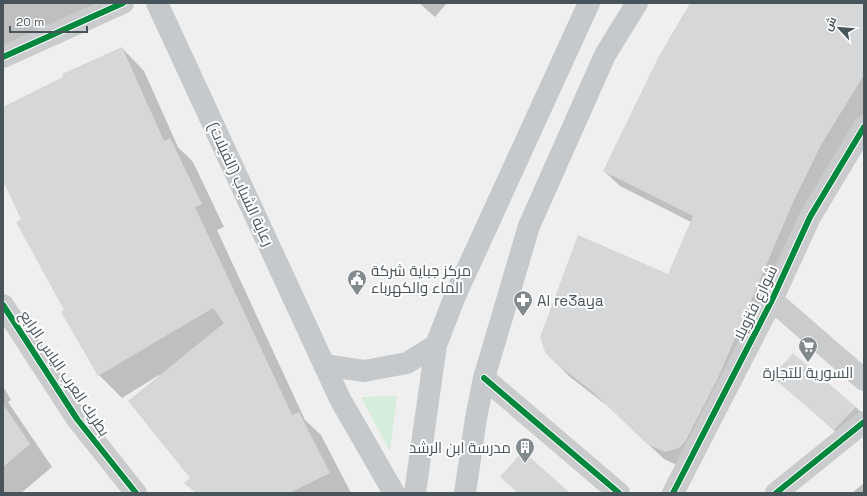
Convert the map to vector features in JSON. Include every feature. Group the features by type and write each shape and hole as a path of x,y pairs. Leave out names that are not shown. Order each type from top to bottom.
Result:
{"main road":[{"name":"رعاية الشباب (الفيلات)","path":"157,3 340,399 394,493"},
{"path":"415,493 436,345 455,296 589,3"},
{"path":"465,493 473,432 484,378 529,226 605,55 637,3"},
{"path":"324,365 364,371 407,363 436,345"}],"street":[{"path":"3,57 123,3"},
{"name":"شوارع فنزويلا","path":"673,493 772,300 810,217 864,127"},
{"path":"772,300 864,380"},
{"name":"بطريك العرب الياس الرابع","path":"3,305 77,419 136,493"},
{"path":"484,378 619,493"},
{"path":"776,493 864,422"}],"green space":[{"path":"397,396 390,452 361,397"}],"building":[{"path":"690,3 864,3 864,75 821,145 794,200 718,378 685,442 679,448 665,452 647,444 593,392 554,362 545,352 540,337 578,235 668,274 693,216 603,171 658,58"},
{"path":"122,47 164,141 170,138 202,204 195,207 292,415 299,412 330,473 289,493 196,493 184,483 190,478 128,401 224,323 213,308 98,376 61,312 64,310 16,222 21,219 3,181 3,107 63,77 62,74"},
{"path":"793,353 856,407 834,430 772,377"},
{"path":"3,404 30,444 3,467"},
{"name":"مدرسة ابن الرشد","path":"523,451 570,493 518,493 500,477"}],"cycle path":[{"path":"3,57 123,3"},
{"path":"673,493 772,300 810,217 864,127"},
{"path":"3,305 77,419 136,493"},
{"path":"484,378 619,493"},
{"path":"776,493 864,422"}],"place":[{"name":"مركز جباية شركة الماء والكهرباء","path":"357,296"},
{"name":"Al re3aya","path":"523,317"},
{"name":"السورية للتجارة","path":"808,363"},
{"name":"مدرسة ابن الرشد","path":"525,464"}]}
